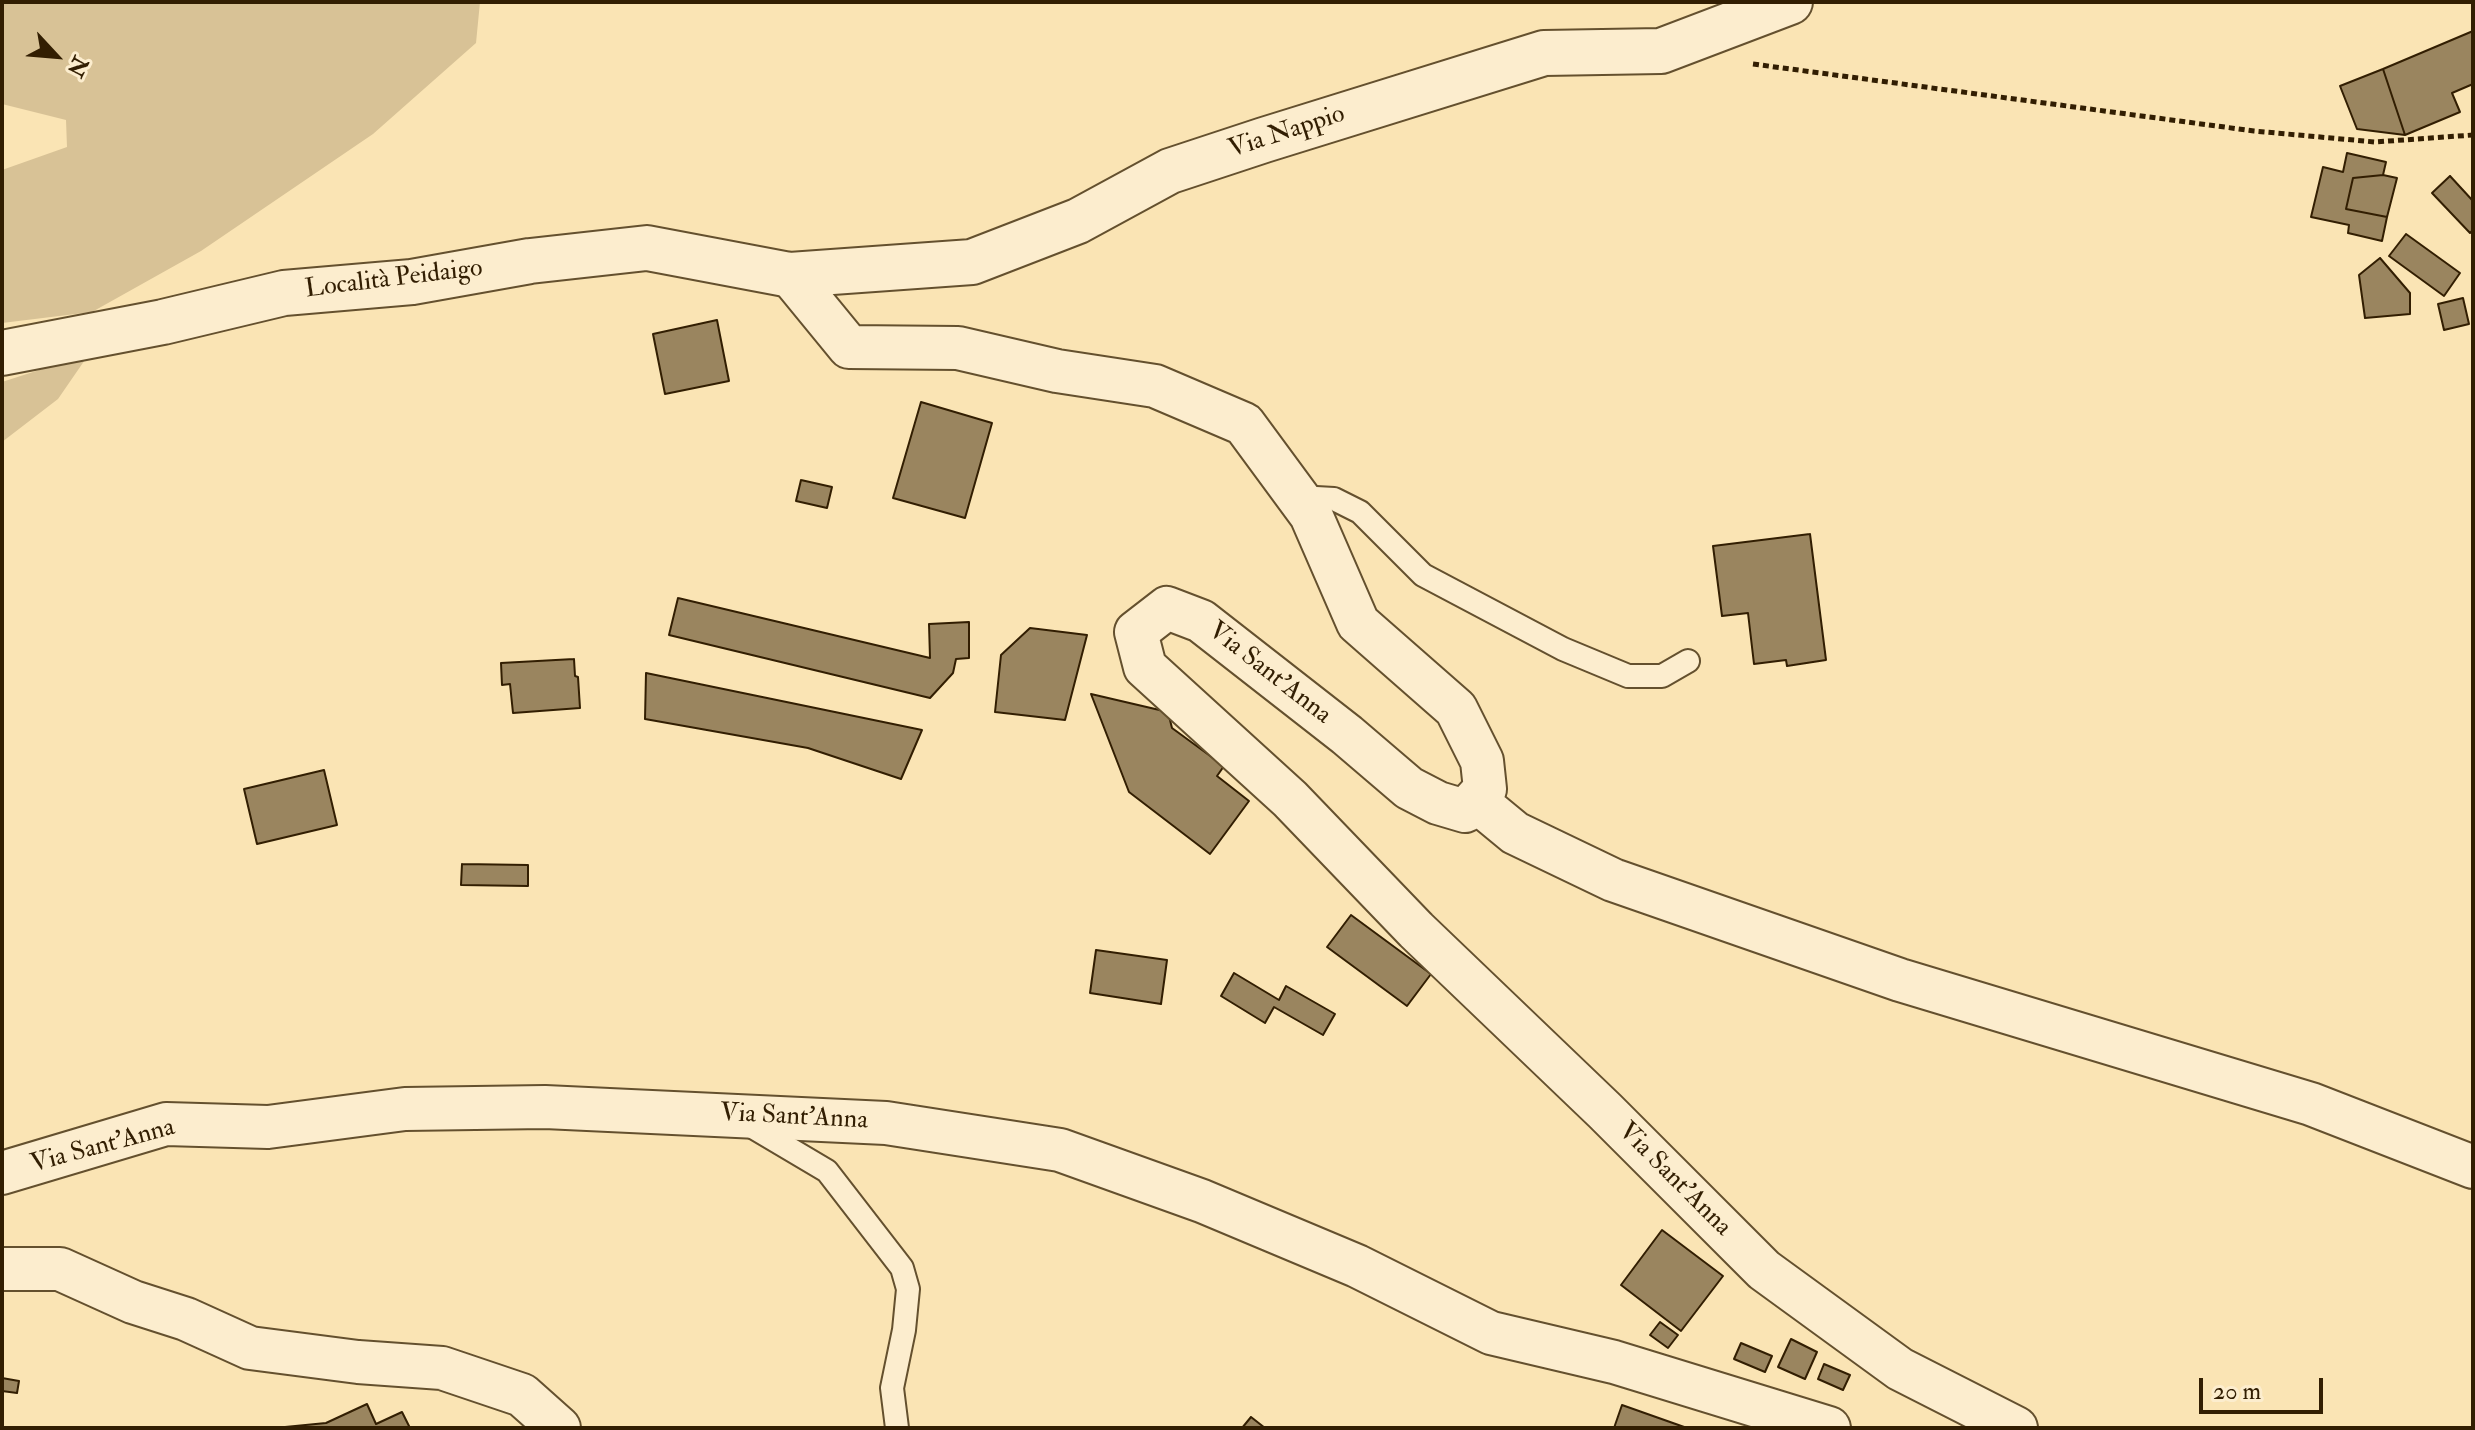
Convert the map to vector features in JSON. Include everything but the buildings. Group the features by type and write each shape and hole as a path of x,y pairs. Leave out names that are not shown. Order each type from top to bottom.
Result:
{"street":[{"name":"Via Nappio","path":"790,275 972,262 1078,221 1170,171 1264,140 1544,53 1661,51 1790,2"},
{"name":"Località Peidaigo","path":"2,353 163,322 284,293 412,282 530,261 647,248 790,275"},
{"path":"790,275 849,347 958,348 1057,371 1155,386 1244,424 1311,515 1358,623 1456,709 1482,761 1485,789 1475,800 1515,833 1613,880 1900,980 2311,1104 2473,1167"},
{"name":"Via Sant'Anna","path":"1475,800 1465,811 1438,803 1409,788 1347,735 1201,621 1167,608 1136,632 1145,667 1290,799 1416,930 1605,1111 1764,1270 1900,1369 2016,1428"},
{"name":"Via Sant'Anna","path":"2,1173 166,1124 268,1127 405,1109 545,1107 886,1123 1060,1150 1202,1201 1357,1266 1491,1333 1614,1362 1829,1428"},
{"path":"2,1269 60,1269 133,1302 186,1319 250,1348 358,1362 442,1368 522,1395 559,1428"}],"lane":[{"path":"1298,497 1334,499 1360,512 1423,575 1576,654 1628,676 1662,676 1688,661"},
{"path":"732,1115 827,1171 902,1268 908,1289 904,1330 892,1388 897,1428"}],"path":[{"path":"1739,62 2254,131 2375,142 2473,135"}],"shaded area":[{"path":"2,2 480,2 476,43 373,134 201,251 92,312 2,323 2,170 67,147 66,120 2,104"},
{"path":"89,354 58,399 2,442 2,382"}]}
